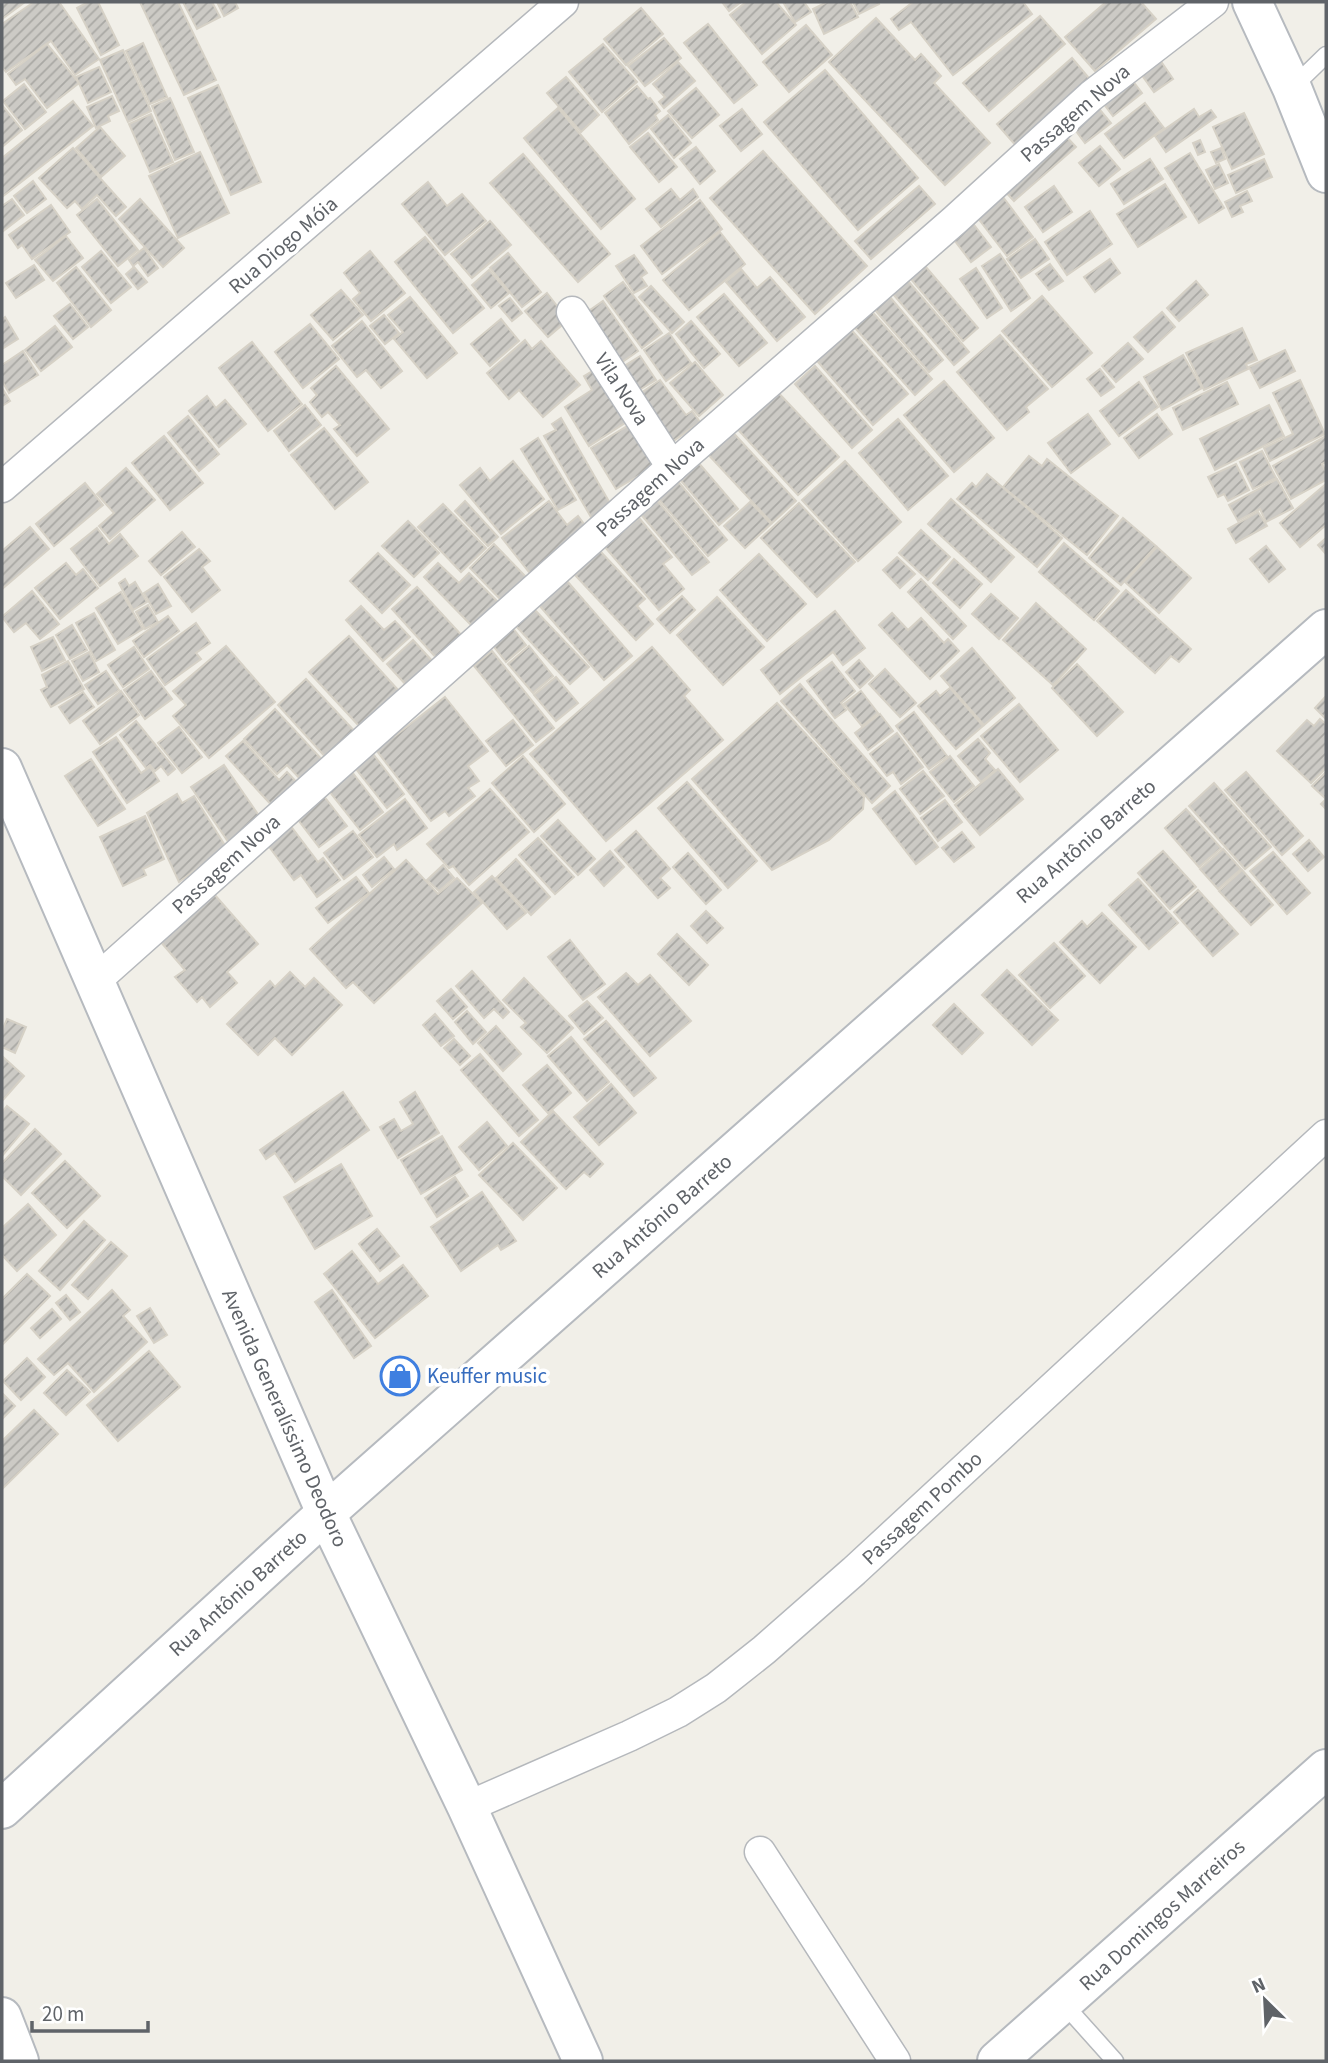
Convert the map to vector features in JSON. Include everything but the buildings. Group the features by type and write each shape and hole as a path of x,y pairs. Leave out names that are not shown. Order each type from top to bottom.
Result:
{"street":[{"name":"Rua Diogo Móia","path":"2,487 564,2"},
{"name":"Passagem Nova","path":"94,982 672,467 955,220 1091,96 1213,2"},
{"path":"1252,2 1292,88 1326,173"},
{"name":"Vila Nova","path":"572,312 672,467"},
{"name":"Rua Antônio Barreto","path":"2,1809 326,1513 1326,629"},
{"name":"Avenida Generalíssimo Deodoro","path":"2,768 326,1513 467,1807 583,2061"},
{"name":"Passagem Pombo","path":"467,1807 678,1712 764,1650 854,1571 1326,1135"},
{"name":"Rua Domingos Marreiros","path":"997,2061 1326,1769"},
{"path":"760,1852 895,2061"},
{"path":"2,2017 19,2061"}],"lane":[{"path":"1292,88 1326,55"},
{"path":"1063,2003 1115,2061"}],"place":[{"name":"Keuffer music","path":"400,1376"}]}
